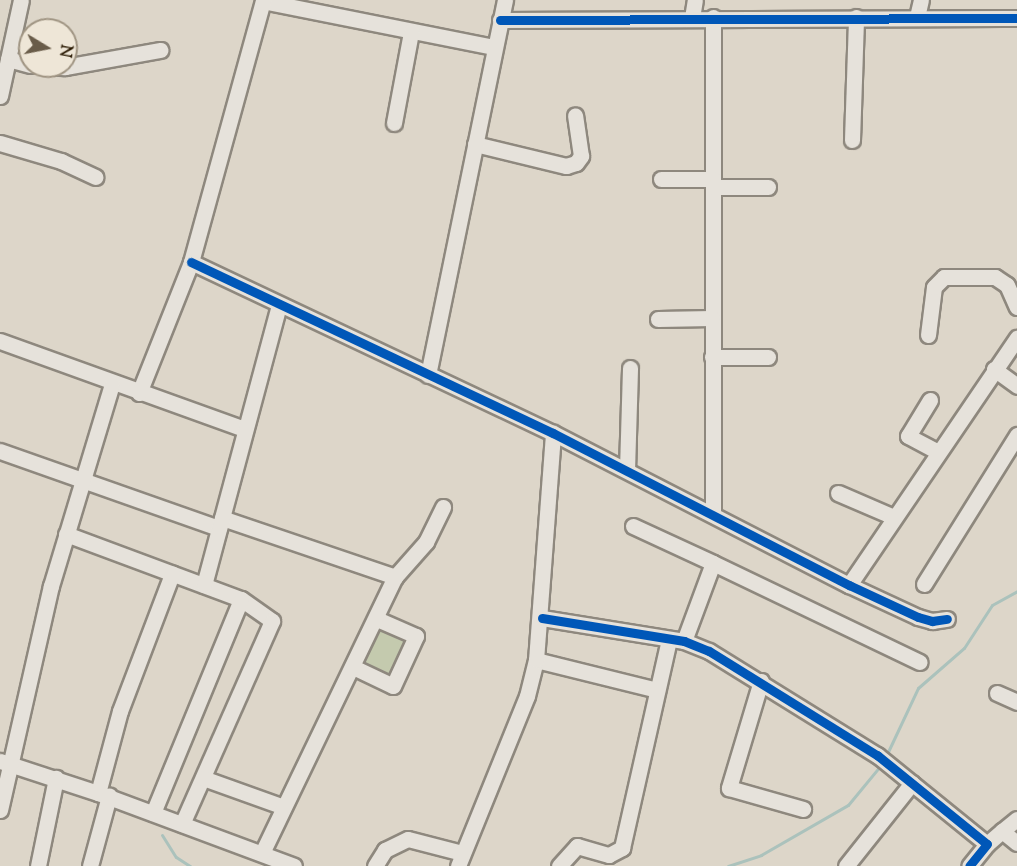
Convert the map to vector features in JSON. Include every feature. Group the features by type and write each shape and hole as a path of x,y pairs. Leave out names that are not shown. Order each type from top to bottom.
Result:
{"street":[{"path":"0,96 21,0"},
{"path":"428,375 505,0"},
{"path":"692,18 695,0"},
{"path":"917,17 921,0"},
{"path":"139,393 191,262 263,1 494,47"},
{"path":"500,20 713,17 1017,18"},
{"path":"713,17 713,512"},
{"path":"852,140 856,17"},
{"path":"394,123 411,32"},
{"path":"78,65 160,50"},
{"path":"8,59 18,62"},
{"path":"475,144 566,166 576,163 581,156 575,115"},
{"path":"0,143 61,161 95,177"},
{"path":"661,179 768,187"},
{"path":"191,262 279,306 553,433 713,512 849,585 918,617 932,621 946,619"},
{"path":"928,335 934,287 944,277 995,277 1007,285 1017,307"},
{"path":"204,585 279,306"},
{"path":"658,319 712,318"},
{"path":"849,585 1017,338"},
{"path":"0,341 112,384 245,429"},
{"path":"712,357 768,357"},
{"path":"627,470 630,368"},
{"path":"994,369 1017,386"},
{"path":"0,810 5,762 66,534 112,384"},
{"path":"930,400 908,436 938,452"},
{"path":"375,866 385,850 408,838 460,859 523,707 536,660 542,618 553,433"},
{"path":"924,584 1017,435"},
{"path":"0,451 395,577"},
{"path":"838,493 894,517"},
{"path":"262,853 281,806 353,667 395,577 426,542 443,507"},
{"path":"633,526 920,662"},
{"path":"66,534 241,599 270,617 272,624 182,824"},
{"path":"559,866 577,846 609,855 622,848 657,690 677,640 713,563"},
{"path":"90,866 120,711 172,574"},
{"path":"153,813 241,599"},
{"path":"542,618 677,640 709,651 761,681 877,755 987,844"},
{"path":"353,667 393,686 416,636 376,619"},
{"path":"536,660 657,690"},
{"path":"761,681 729,788 803,808"},
{"path":"997,693 1017,702"},
{"path":"5,762 56,778 294,866"},
{"path":"38,866 56,778"},
{"path":"203,778 281,806"},
{"path":"846,866 912,783"},
{"path":"969,866 987,844 1017,819"},
{"path":"1002,831 1017,843"}],"green space":[{"path":"379,625 409,638 390,680 359,664"}],"waterway":[{"path":"886,756 918,688 964,648 992,605 1017,591"},
{"path":"728,866 761,855 848,805 881,765"},
{"path":"162,835 176,857 190,866"}],"cycle path":[{"path":"500,20 1017,18"},
{"path":"191,262 553,433 849,585 918,617 932,621 947,619"},
{"path":"542,618 684,641 709,651 877,755 987,844 969,866"}]}
